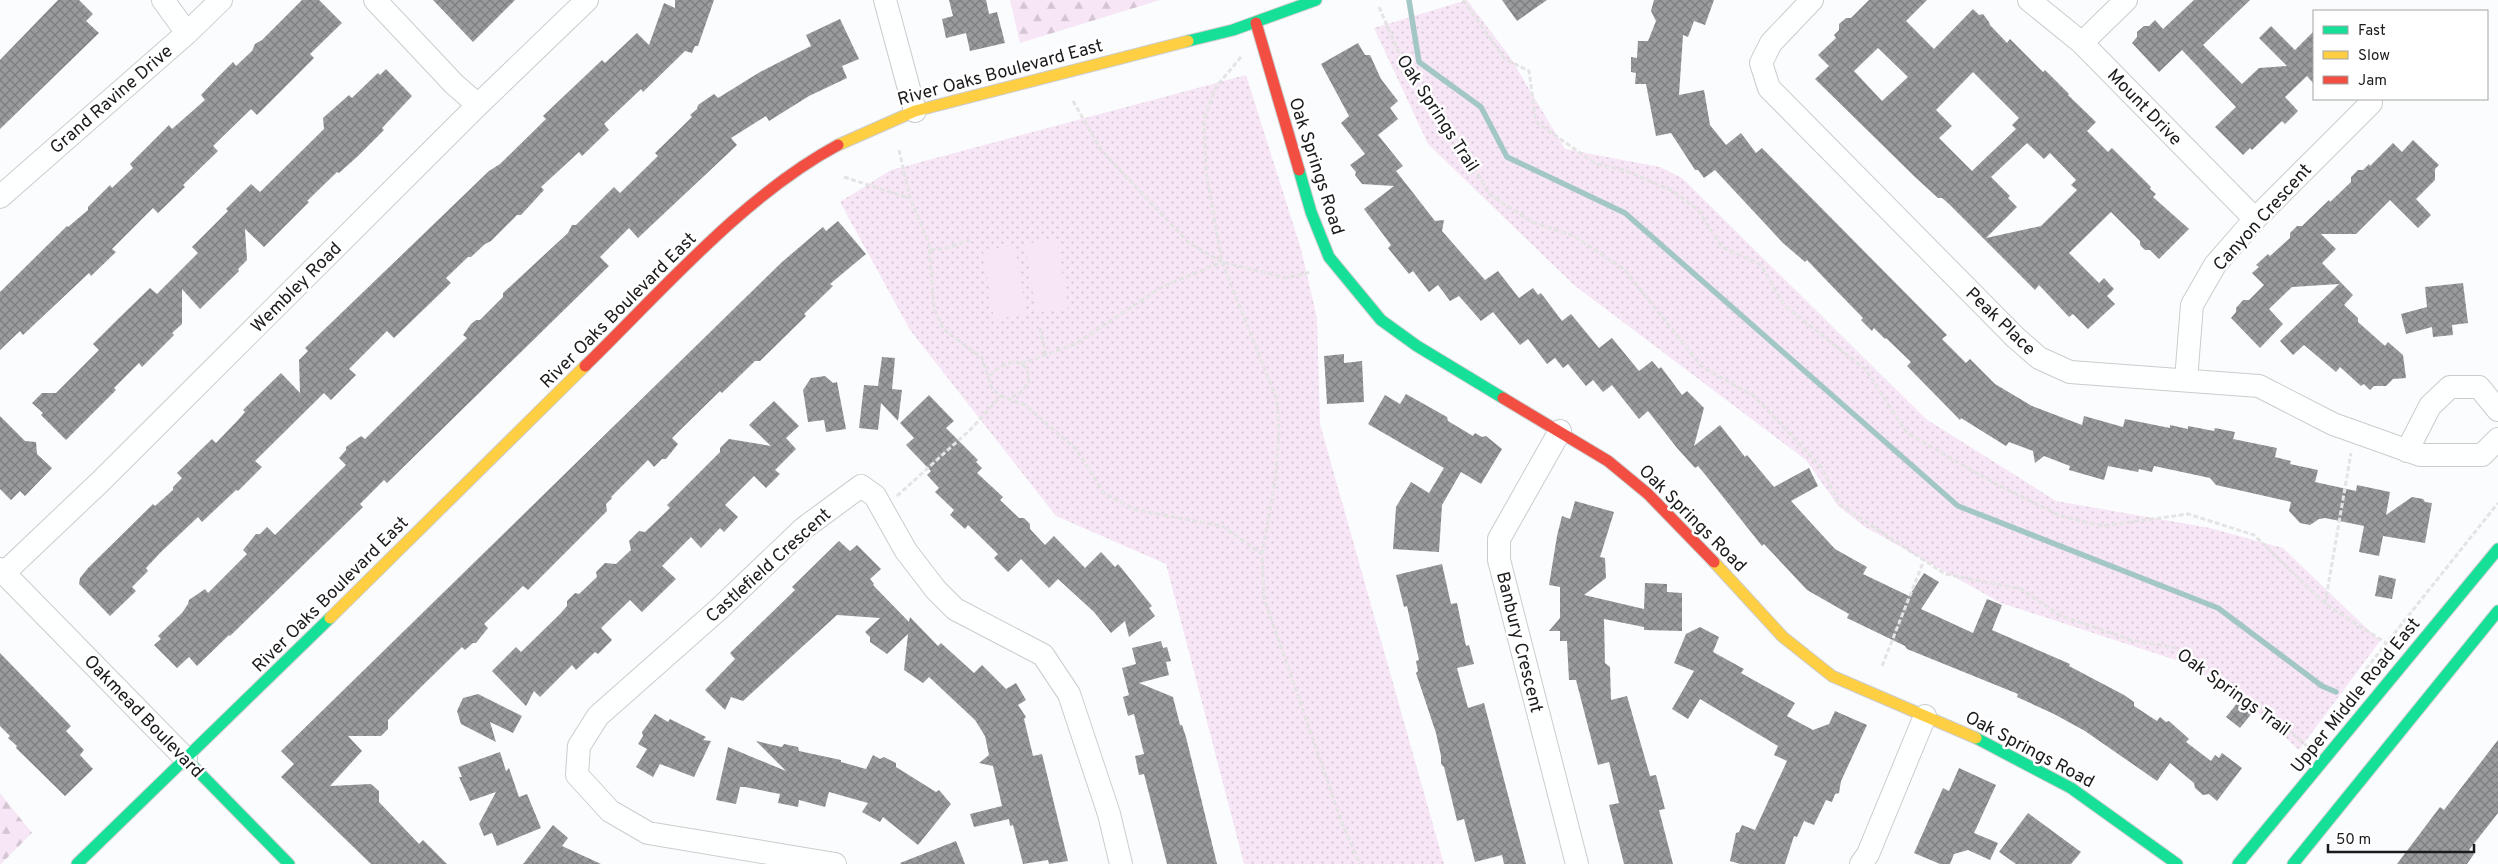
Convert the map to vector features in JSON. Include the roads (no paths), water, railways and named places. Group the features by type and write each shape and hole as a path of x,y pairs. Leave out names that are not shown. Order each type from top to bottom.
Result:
{"street":[{"path":"163,0 187,33"},
{"name":"Grand Ravine Drive","path":"0,197 187,33 221,0"},
{"path":"375,0 454,84 478,105"},
{"name":"Wembley Road","path":"2,571 108,474 478,105 587,0"},
{"path":"885,0 915,111"},
{"name":"River Oaks Boulevard East","path":"77,864 713,240 777,184 817,156 852,137 915,111 1256,23 1316,0"},
{"name":"Peak Place","path":"1812,0 1771,43 1760,63 1769,88 2016,338 2039,358 2070,372 2259,386 2333,424 2420,455 2482,455 2498,439"},
{"name":"Mount Drive","path":"2029,0 2082,43 2255,219"},
{"path":"2082,43 2126,0"},
{"name":"Oak Springs Road","path":"1256,23 1310,212 1329,257 1381,320 1417,346 1560,431 1608,462 1648,494 1726,574 1782,638 1832,676 1983,741 2072,788 2177,864"},
{"name":"Canyon Crescent","path":"2186,380 2192,305 2215,265 2255,219 2371,103"},
{"path":"2407,451 2430,406 2450,388 2479,388 2498,410"},
{"name":"Banbury Crescent","path":"1560,431 1499,539 1499,560 1577,864"},
{"name":"Castlefield Crescent","path":"834,864 648,833 610,810 577,775 579,746 598,716 719,609 804,528 861,486 875,496 906,551 936,590 955,609 1043,655 1069,694 1109,814 1121,864"},
{"name":"Upper Middle Road East","path":"2238,864 2498,549"},
{"name":"Oakmead Boulevard","path":"2,571 289,864"},
{"path":"2294,864 2498,611"},
{"path":"1861,864 1868,854 1925,716"}],"waterway":[{"path":"1409,0 1419,62 1481,107 1507,157 1625,213 1958,506 2218,608 2322,686 2336,692"}]}
